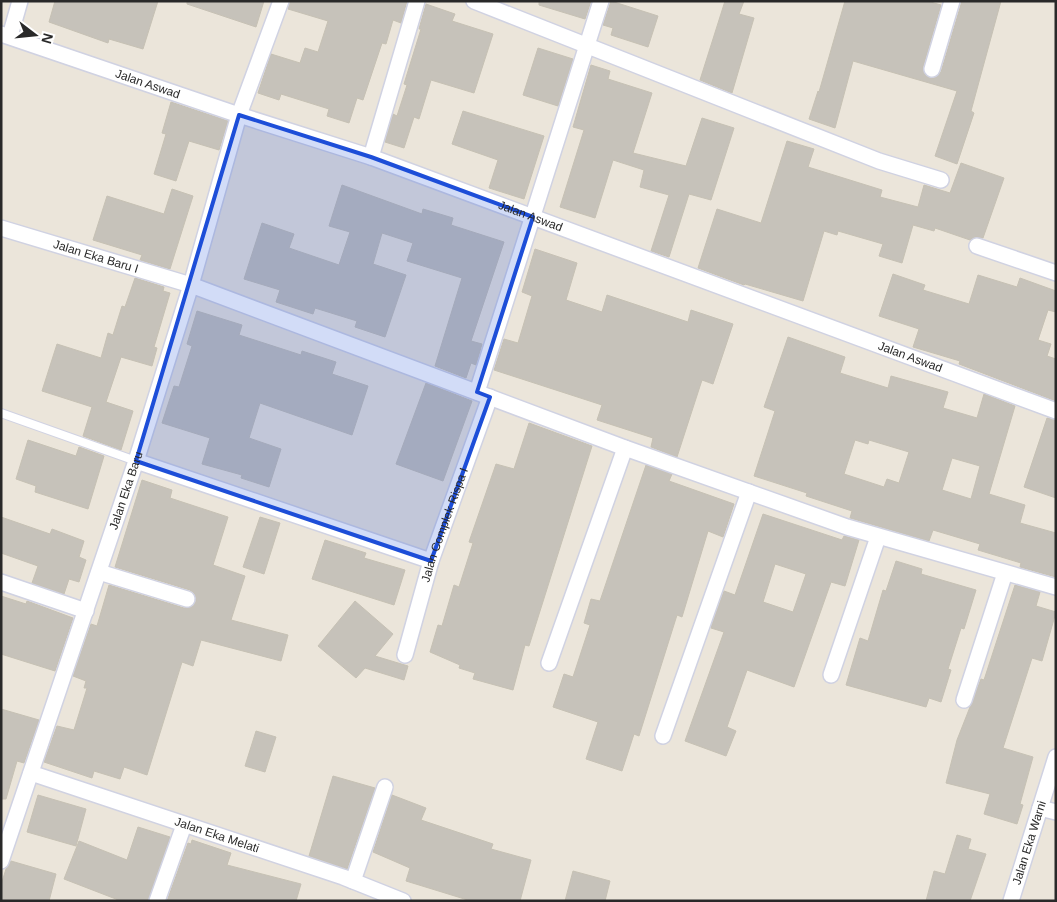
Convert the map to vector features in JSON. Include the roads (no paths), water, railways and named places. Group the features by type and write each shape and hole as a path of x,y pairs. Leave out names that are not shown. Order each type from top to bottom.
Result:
{"street":[{"path":"6,35 20,1"},
{"name":"Jalan Eka Baru","path":"1,861 6,826 31,773 136,461 190,285 239,115 280,1"},
{"path":"371,157 417,1"},
{"path":"474,1 879,161 941,180"},
{"name":"Jalan Complek Rispa I","path":"405,655 483,394 533,217 601,1"},
{"path":"932,69 952,1"},
{"name":"Jalan Aswad","path":"6,35 239,115 371,157 1056,411"},
{"name":"Jalan Eka Baru I","path":"1,228 190,285 625,448 878,537 1056,588"},
{"path":"977,246 1056,273"},
{"path":"549,663 625,448"},
{"path":"136,461 432,561"},
{"path":"663,736 749,492"},
{"path":"830,675 878,537"},
{"path":"99,572 187,599"},
{"path":"964,700 1005,573"},
{"path":"1,582 86,611"},
{"name":"Jalan Eka Warni","path":"1011,901 1056,756"},
{"name":"Jalan Eka Melati","path":"31,773 353,881 403,901"},
{"path":"353,881 385,787"},
{"path":"1040,808 1056,812"},
{"path":"157,901 184,825"}],"lane":[{"path":"1,412 136,461"}]}
